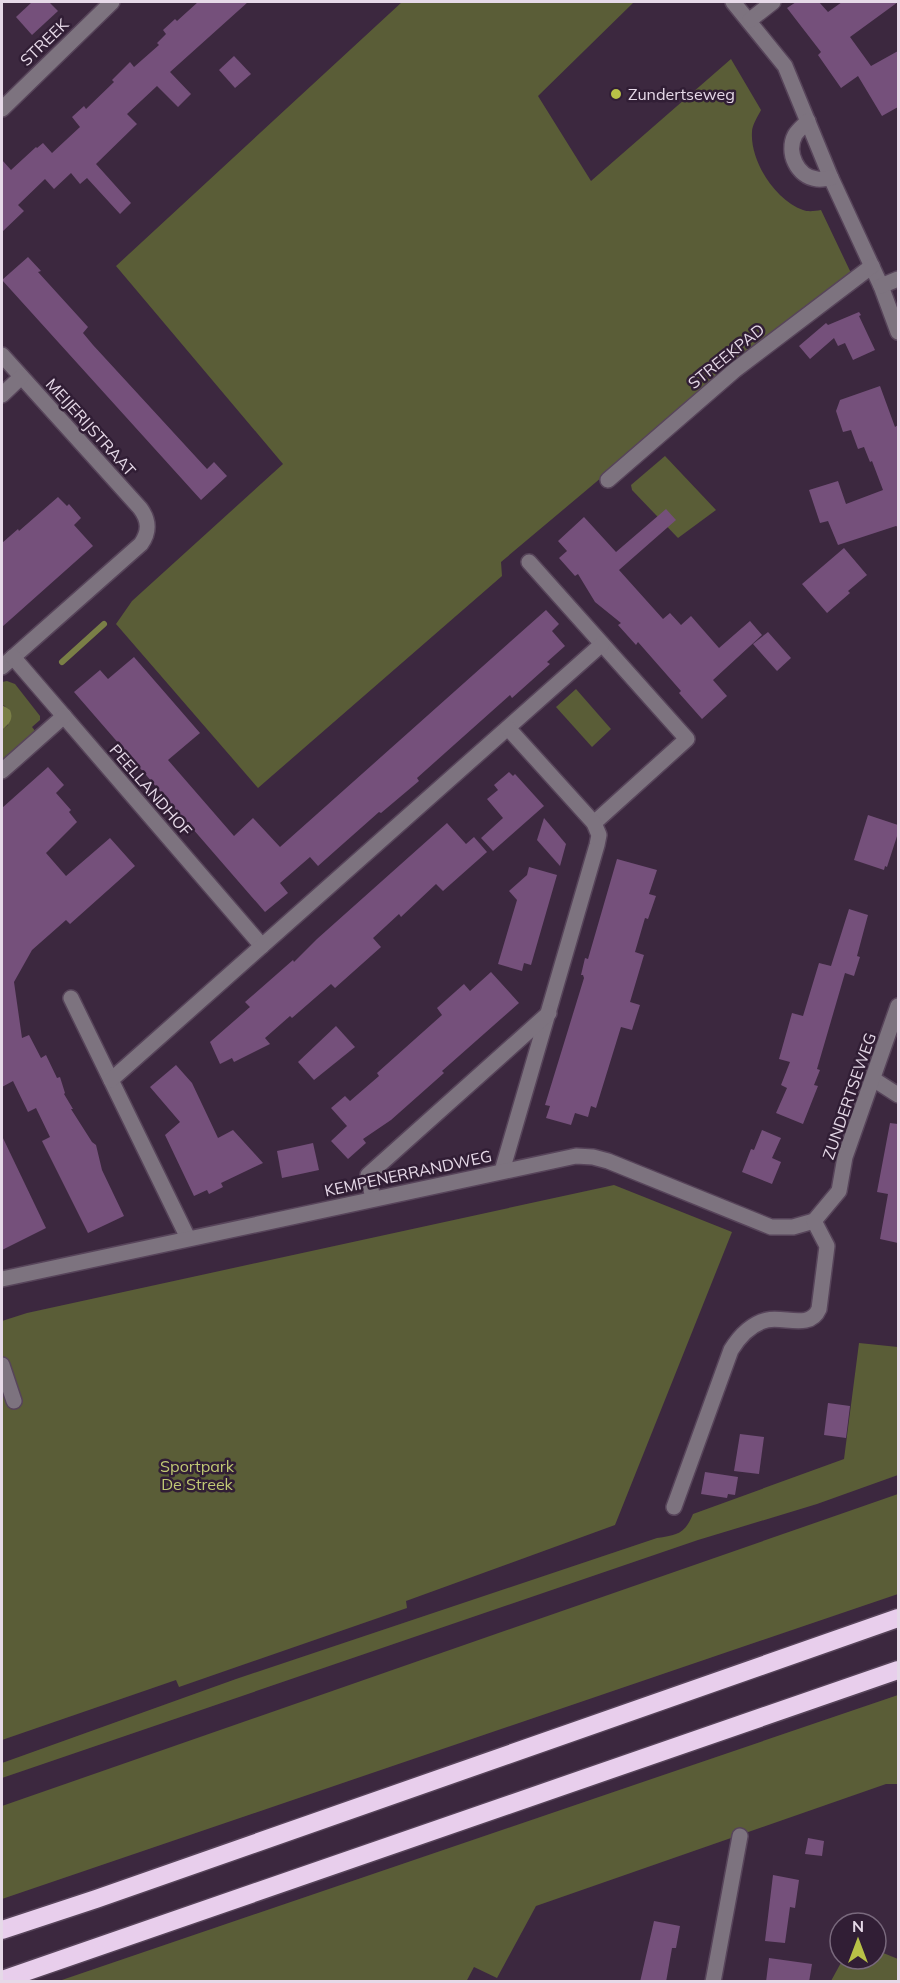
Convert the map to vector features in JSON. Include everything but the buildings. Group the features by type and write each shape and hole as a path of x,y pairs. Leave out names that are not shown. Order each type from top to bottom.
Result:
{"highway":[{"path":"2,1930 898,1618"},
{"path":"2,1980 898,1670"}],"street":[{"name":"STREEK","path":"2,109 112,2"},
{"path":"733,2 750,20 785,66 831,178 872,266 898,332"},
{"path":"750,20 773,2"},
{"path":"808,122 796,133 792,142 795,164 804,174 816,179 831,178"},
{"name":"STREEKPAD","path":"608,480 735,370 872,266"},
{"path":"880,286 898,279"},
{"name":"MEIJERIJSTRAAT","path":"2,355 140,508 148,527 141,544 7,662"},
{"path":"2,395 21,377"},
{"path":"529,562 687,739 594,823"},
{"path":"111,1080 603,644"},
{"name":"PEELLANDHOF","path":"7,662 64,716 262,946"},
{"path":"2,771 64,716"},
{"path":"502,1171 599,835 594,823 508,728"},
{"path":"71,998 188,1238"},
{"name":"ZUNDERTSEWEG","path":"814,1221 838,1191 845,1157 898,1006"},
{"path":"373,1199 368,1175 549,1012"},
{"path":"873,1079 898,1095"},
{"name":"KEMPENERRANDWEG","path":"2,1279 576,1156 608,1161 771,1227 793,1227 814,1221"},
{"path":"674,1508 731,1350 737,1340 754,1325 768,1320 811,1320 819,1309 827,1246 814,1221"},
{"path":"2,1365 14,1401"},
{"path":"713,1982 740,1836"}],"green space":[{"path":"402,2 634,2 538,96 591,181 731,59 761,110 754,124 752,143 766,178 783,198 793,205 805,211 821,210 851,273 784,324 501,562 502,576 258,788 116,624 132,601 283,464 116,266"},
{"path":"665,456 716,510 678,538 632,490 631,485"},
{"path":"2,682 15,684 40,716 40,720 32,727 36,732 2,763 2,730 8,725 5,706 2,705"},
{"path":"576,689 611,729 592,747 556,707"},
{"name":"Sportpark De Streek","path":"614,1185 732,1232 615,1525 406,1601 407,1608 179,1687 176,1680 2,1740 2,1321 27,1313"},
{"path":"859,1343 898,1347 898,1475 817,1504 698,1540 2,1778 2,1763 236,1679 657,1538 675,1534 687,1526 693,1514 844,1459"},
{"path":"898,1494 898,1594 2,1899 2,1806"},
{"path":"898,1695 898,1784 886,1784 536,1906 497,1978 474,1967 466,1982 56,1982"},
{"path":"888,1955 898,1959 898,1981 831,1981 836,1971 888,1971"}],"shaded area":[{"path":"2,705 10,710 11,719 2,730"}],"waterway":[{"path":"62,662 104,624"}],"place":[{"name":"Zundertseweg","path":"616,94"}]}
